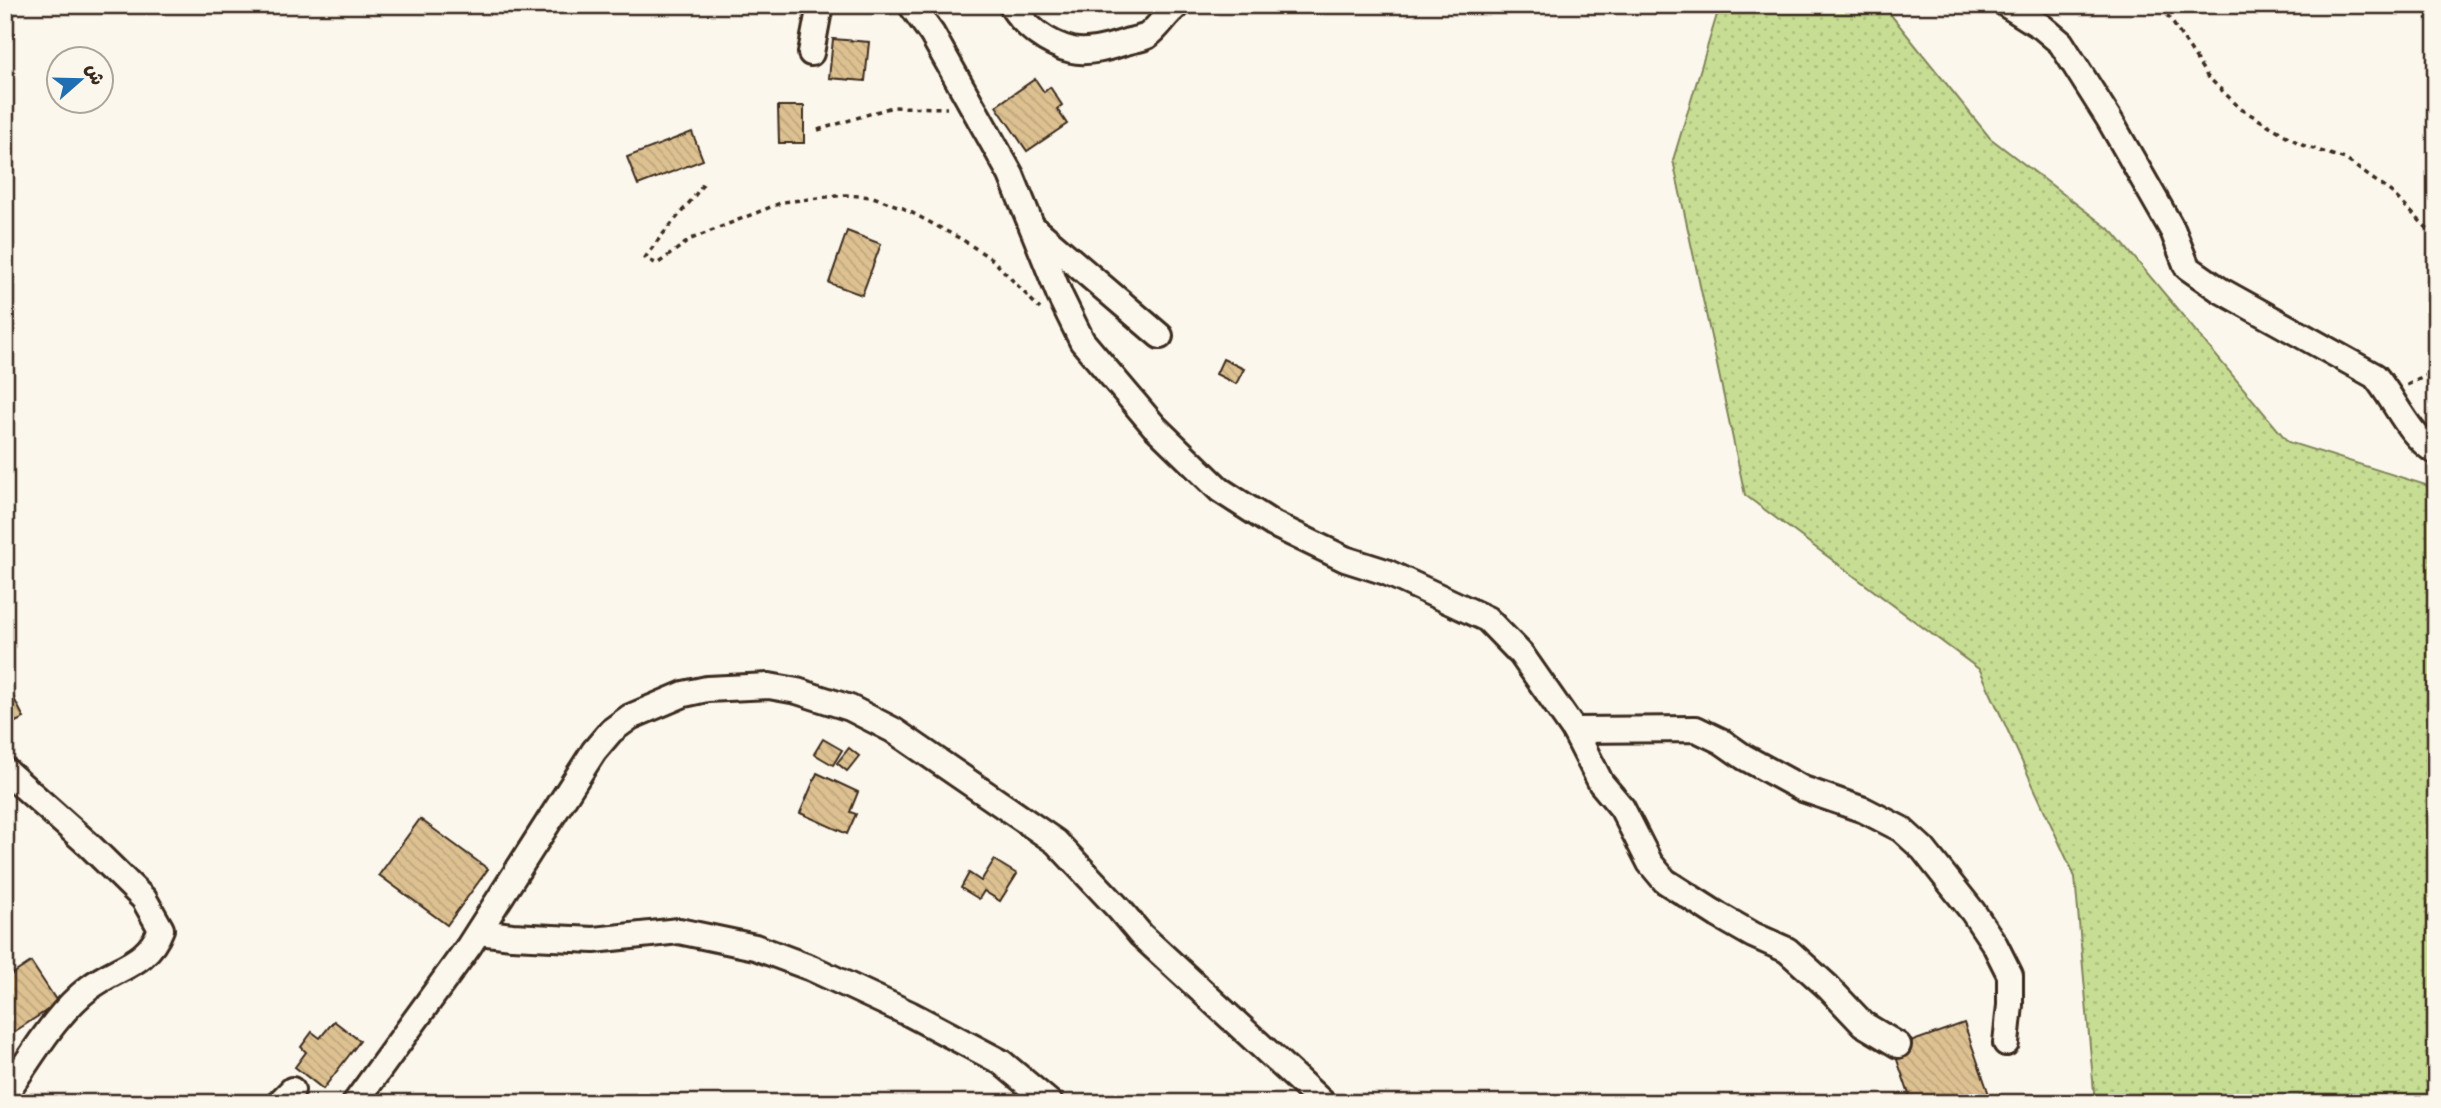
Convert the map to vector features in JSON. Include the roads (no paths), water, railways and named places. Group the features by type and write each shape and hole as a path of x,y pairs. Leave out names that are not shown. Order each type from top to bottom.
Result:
{"street":[{"path":"811,53 820,5"},
{"path":"911,5 932,34 1011,175 1065,308 1082,341 1142,412 1209,481 1232,499 1308,543 1345,559 1386,572 1487,619 1521,654 1574,730 1601,783 1622,808 1650,863 1665,881 1741,929 1787,950 1863,1024 1898,1045"},
{"path":"1011,5 1018,16 1040,37 1072,50 1087,51 1147,36 1178,5"},
{"path":"2007,5 2042,27 2061,43 2109,119 2173,231 2187,267 2220,290 2375,376 2389,393 2404,421 2424,445 2436,452"},
{"path":"1031,226 1160,336"},
{"path":"355,1103 479,932 594,751 611,731 630,717 684,694 707,689 769,685 850,708 892,730 1056,842 1121,909 1141,935 1323,1103"},
{"path":"1574,730 1696,729 1803,789 1864,810 1901,829 1923,849 1973,912 2010,975 2006,1043"},
{"path":"5,770 88,844 144,899 161,929 154,946 135,962 90,987 69,1006 5,1094"},
{"path":"479,932 594,940 679,931 755,947 811,968 933,1026 1001,1062 1050,1103"}]}
